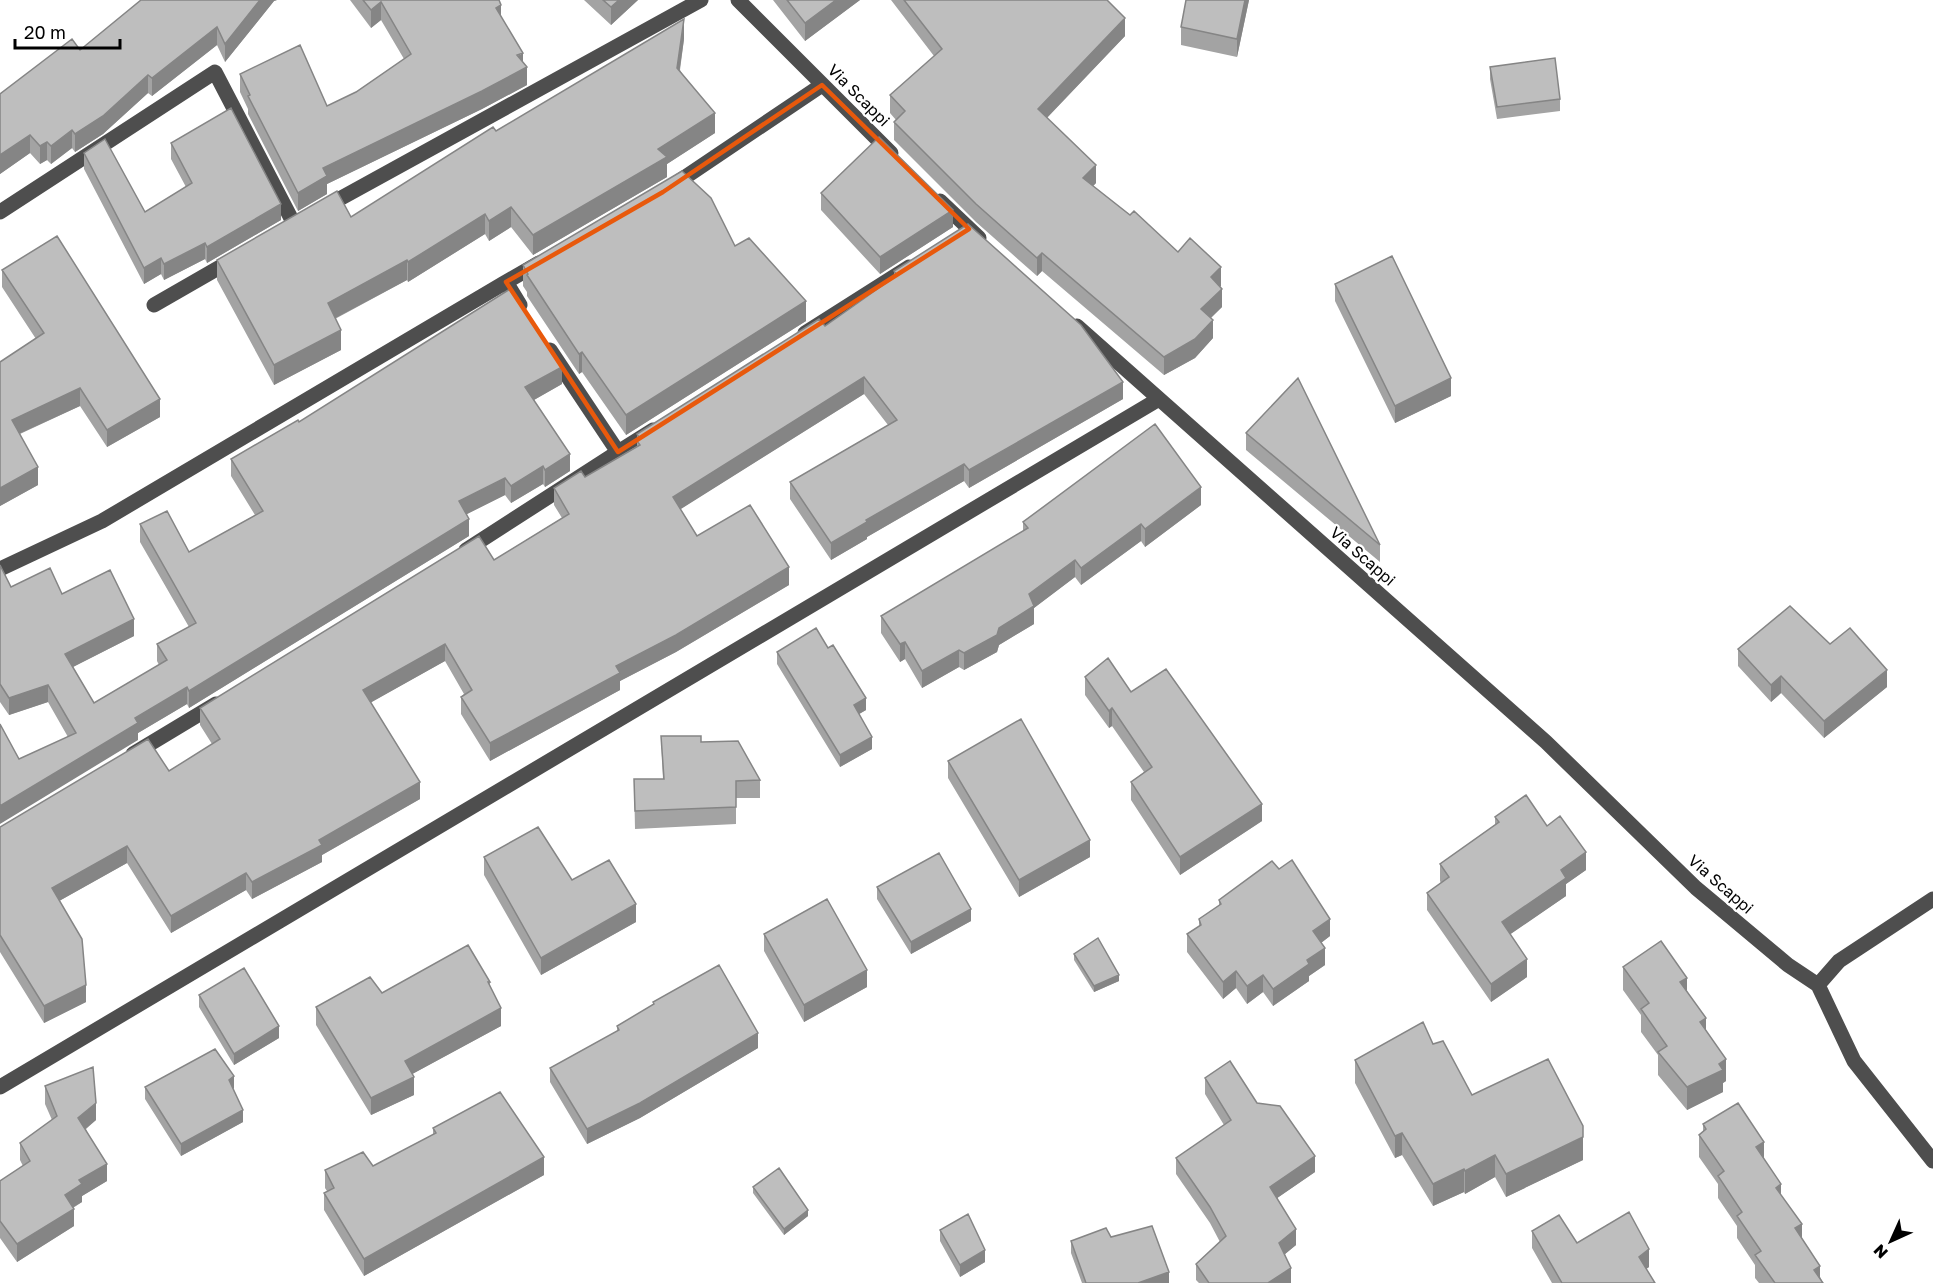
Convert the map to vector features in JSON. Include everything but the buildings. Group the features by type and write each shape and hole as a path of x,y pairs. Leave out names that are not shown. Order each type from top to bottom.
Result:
{"street":[{"path":"0,212 215,72 299,221 701,0"},
{"name":"Via Scappi","path":"738,0 904,165"},
{"path":"663,192 822,85"},
{"path":"928,189 964,232 986,244"},
{"path":"154,305 244,253"},
{"path":"0,569 102,521 555,254"},
{"path":"790,342 919,261"},
{"path":"506,282 525,312"},
{"name":"Via Scappi","path":"1064,314 1546,742 1695,888 1788,965 1818,985"},
{"path":"545,342 618,452"},
{"path":"0,1086 1159,399"},
{"path":"449,561 662,424"},
{"path":"117,764 228,697"},
{"path":"1933,899 1839,961 1818,985 1854,1061 1933,1161"}],"highlighted area":[{"path":"822,85 969,229 618,452 506,282 663,192"}]}
